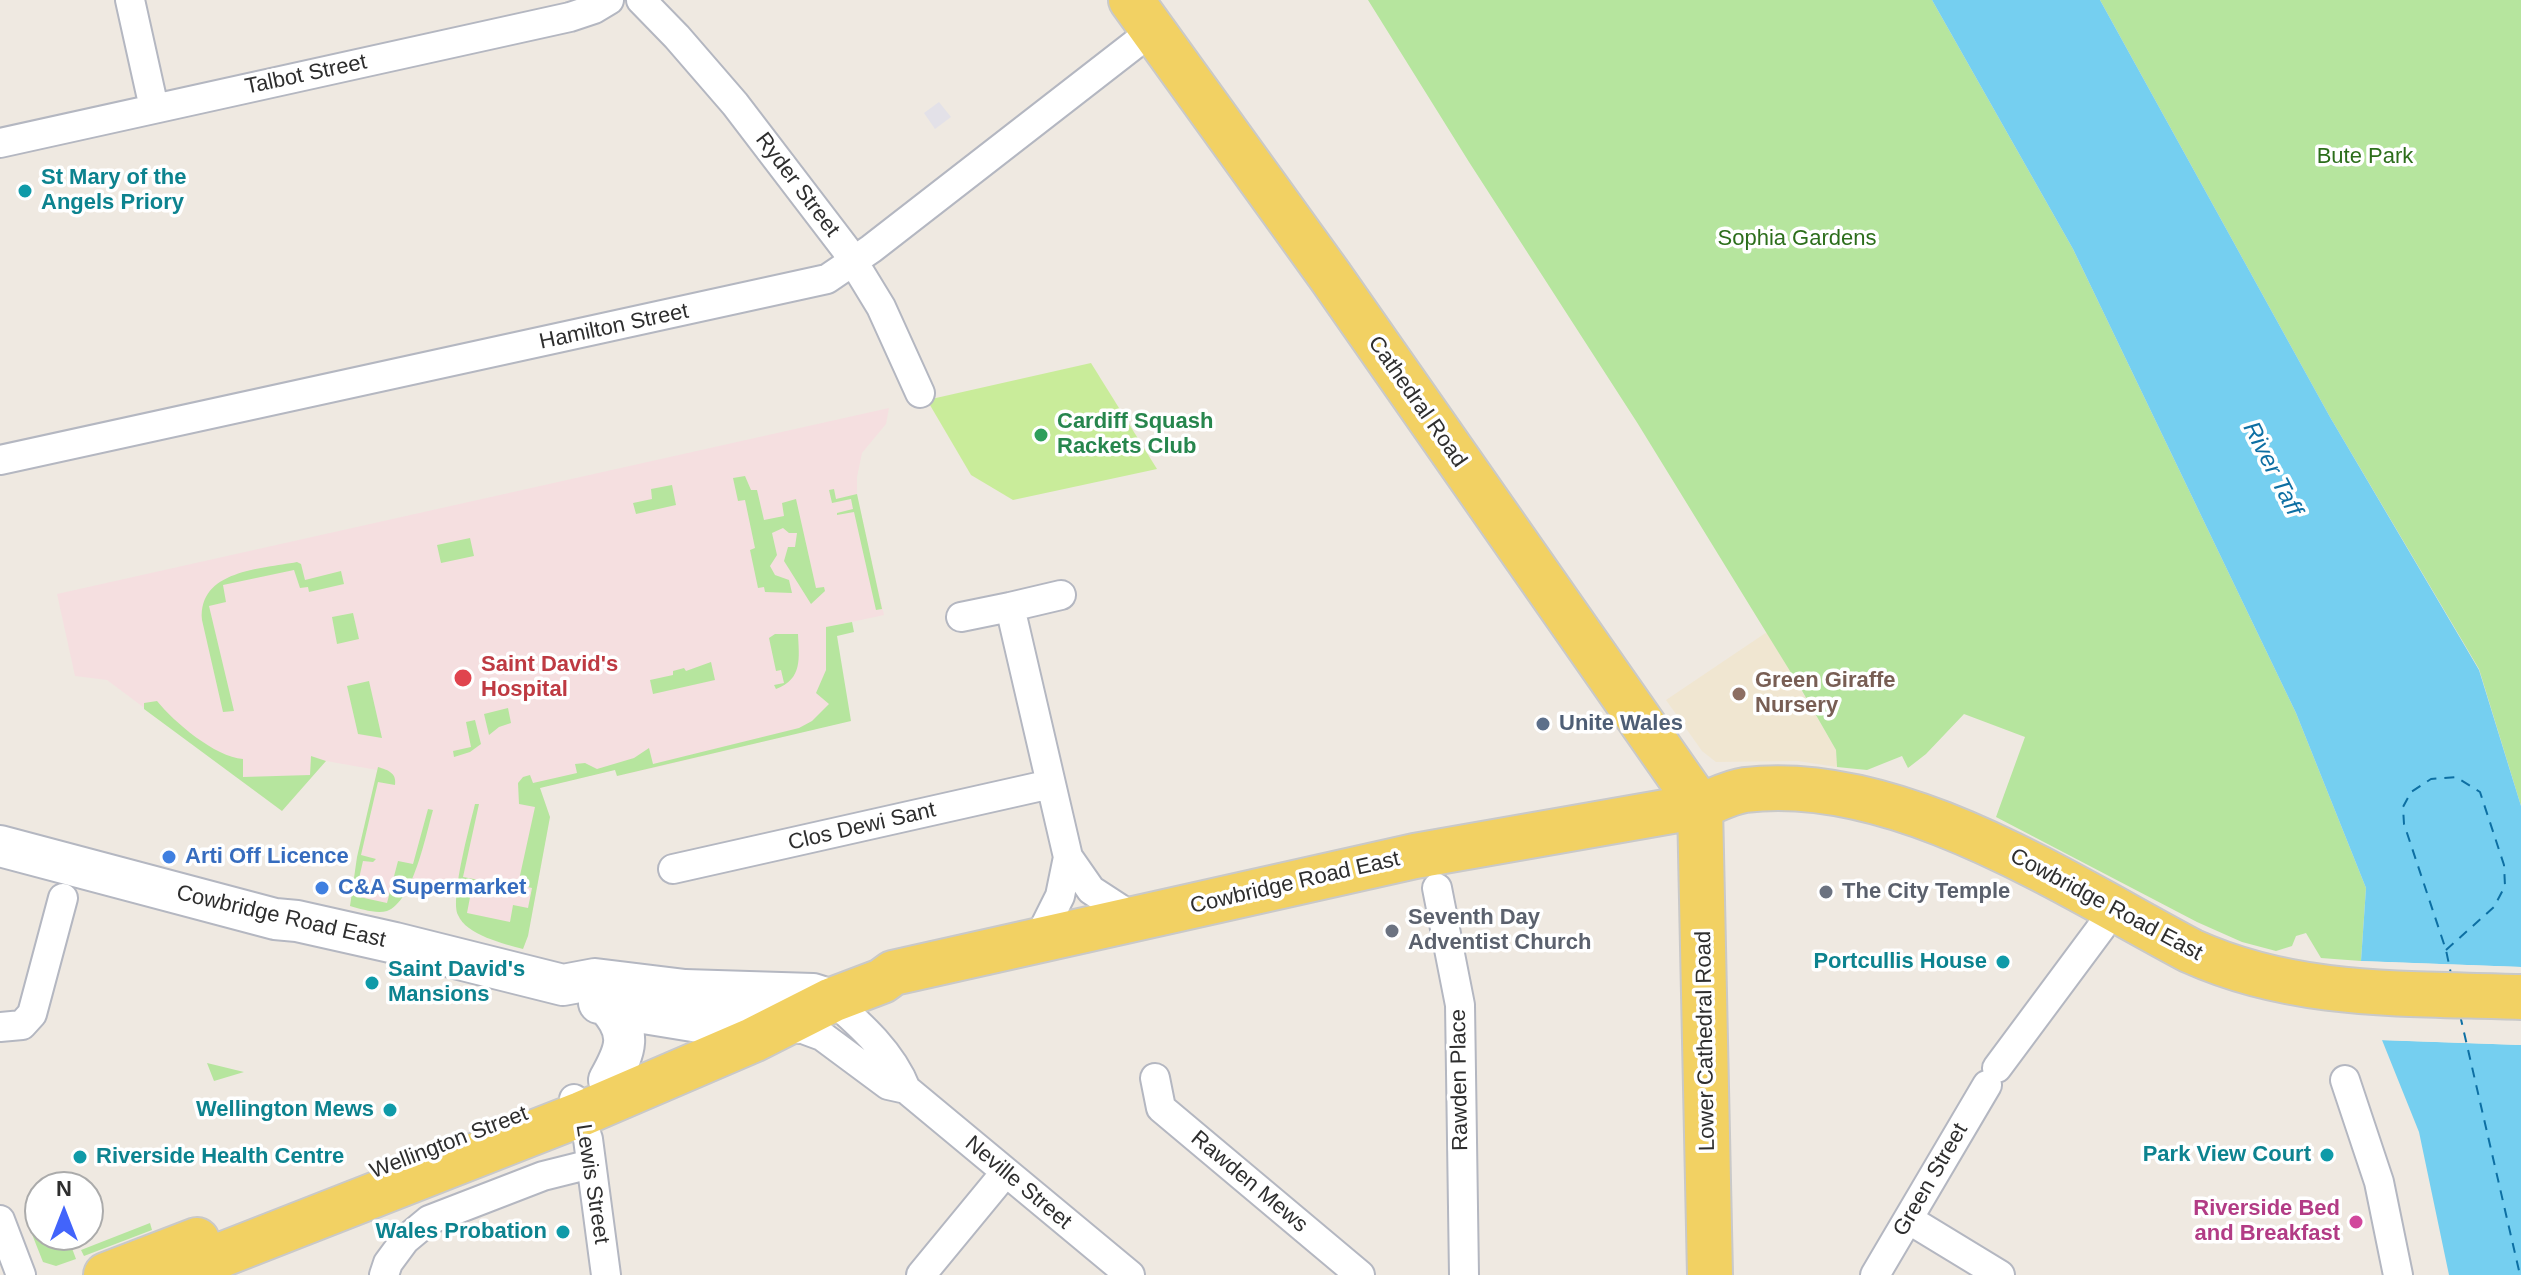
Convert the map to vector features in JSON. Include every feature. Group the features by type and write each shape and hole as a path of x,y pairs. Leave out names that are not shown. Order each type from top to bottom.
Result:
{"main road":[{"name":"Cathedral Road","path":"1142,15 1330,276 1700,806"},
{"name":"Cowbridge Road East","path":"778,1009 815,980 870,969 893,973 1430,853 1700,806 1742,790 1776,789 1810,790 1892,808 1950,827 1992,845 2219,964 2356,1002 2521,1020"},
{"name":"Cowbridge Road East","path":"1700,806 1743,812 1820,815 1908,837 1988,868 2176,969 2233,992 2293,1007 2521,997"},
{"name":"Lower Cathedral Road","path":"1700,806 1710,1275"},
{"name":"Cowbridge Road East","path":"832,1000 882,981 893,973"},
{"name":"Wellington Street","path":"170,1275 587,1096 720,1025 778,1009 832,1000"},
{"name":"Wellington Street","path":"106,1275 587,1096 753,1040 778,1009"}],"street":[{"path":"130,0 154,108"},
{"name":"Talbot Street","path":"0,143 609,0"},
{"name":"Ryder Street","path":"641,0 735,104 853,262 886,318 920,393"},
{"name":"Hamilton Street","path":"0,460 827,279 853,262 1142,15"},
{"path":"961,617 1061,595"},
{"path":"1010,607 1068,857 1091,890 1134,918"},
{"name":"Clos Dewi Sant","path":"673,869 1051,784"},
{"name":"Cowbridge Road East","path":"0,846 275,919 395,943 563,985 581,998 607,1005 720,1025"},
{"path":"1038,940 1060,896 1068,857"},
{"name":"Rawden Place","path":"1437,888 1460,1005 1464,1275"},
{"path":"0,1027 22,1025 32,1014 63,898"},
{"name":"Green Street","path":"1875,1275 1992,1077 2101,928"},
{"name":"Cowbridge Road East","path":"563,985 595,979 704,991 778,1009"},
{"name":"Neville Street","path":"832,1000 868,1033 899,1070 906,1089"},
{"path":"587,1096 623,1052 625,1038 621,1023 607,1005"},
{"name":"Neville Street","path":"778,1009 803,1029 822,1036 888,1085 906,1089 1130,1275"},
{"name":"Rawden Mews","path":"1155,1078 1161,1108 1360,1275"},
{"path":"2345,1080 2379,1182 2398,1275"},
{"name":"Lewis Street","path":"587,1096 588,1139 606,1275"},
{"path":"384,1275 388,1263 405,1240 429,1220 543,1176 591,1164"},
{"path":"921,1275 1005,1173"},
{"path":"1908,1219 2000,1275"},
{"path":"0,1220 21,1275"}],"shaded area":[{"path":"939,102 951,117 935,129 924,113"},
{"name":"Saint David's Hospital","path":"889,408 886,424 862,453 857,477 857,495 884,615 828,627 841,723 617,776 615,770 540,788 550,817 523,949 482,935 460,920 456,908 457,893 430,890 411,882 389,910 370,911 350,906 357,857 377,770 326,761 282,811 107,680 75,676 57,594"},
{"name":"Green Giraffe Nursery","path":"1767,632 1836,750 1837,767 1798,761 1716,762 1702,751 1666,700"}],"green space":[{"name":"Sophia Gardens","path":"1368,0 1932,0 2073,249 2296,713 2366,888 2361,961 2321,958 2306,933 2296,936 2292,946 2276,951 2242,942 2197,922 1996,817 2025,737 1964,714 1926,754 1908,768 1902,756 1867,770 1837,767 1836,750 1801,689 1638,424"},
{"name":"Bute Park","path":"2100,0 2521,0 2521,806 2479,669 2330,417"},
{"name":"Cardiff Squash Rackets Club","path":"1091,363 1157,469 1013,500 971,475 927,400"},
{"path":"745,476 751,490 757,490 764,520 784,516 782,503 796,499 816,588 824,587 825,591 811,604 784,561 788,547 795,547 797,533 789,533 783,528 772,533 777,555 770,566 775,575 789,580 792,593 765,592 764,587 758,588 750,550 755,548 745,500 738,501 733,478"},
{"path":"672,485 676,505 636,514 633,503 652,499 651,489"},
{"path":"834,489 836,499 857,494 882,609 876,610 854,512 837,515 853,509 851,499 832,503 829,490"},
{"path":"470,538 474,556 441,563 437,545"},
{"path":"297,562 301,564 305,580 341,571 344,584 309,592 308,587 300,588 294,570 223,585 226,602 209,606 234,711 223,712 202,620 203,603 210,591 234,575"},
{"path":"353,613 359,639 337,644 332,617"},
{"path":"852,622 854,632 837,636 851,721 617,776 615,770 540,788 550,817 523,949 487,938 462,922 456,906 457,893 475,804 479,804 463,877 479,880 472,887 467,913 510,922 513,905 528,908 532,888 501,881 519,880 535,807 519,804 518,783 523,777 530,775 533,783 577,773 575,764 585,763 597,769 634,758 649,748 653,764 799,728 812,721 829,704 816,693 826,670 826,627"},
{"path":"775,634 798,634 799,651 795,674 785,685 776,689 774,685 784,683 781,670 776,671 769,638"},
{"path":"711,662 715,680 653,694 650,680"},
{"path":"369,681 382,738 358,734 347,686"},
{"path":"157,701 184,728 208,745 243,759 243,777 310,775 311,756 326,761 282,811 144,709 144,703"},
{"path":"508,708 511,723 489,735 484,714"},
{"path":"475,720 481,744 470,752 454,757 453,751 471,747 466,722"},
{"path":"378,767 393,775 395,785 378,782 361,855 376,859 373,862 363,861 355,896 387,903 398,861 413,864 428,809 433,810 417,866 404,895 387,911 378,912 350,906 357,857"},
{"path":"207,1063 244,1072 214,1081"},
{"path":"150,1223 152,1230 104,1248 104,1241"},
{"path":"39,1251 73,1251 76,1259 56,1266 43,1262"}],"water":[{"name":"River Taff","path":"1932,0 2100,0 2330,417 2479,670 2521,806 2521,967 2361,961 2366,888 2296,713 2073,249"},
{"path":"2382,1040 2521,1045 2521,1275 2449,1275 2419,1132"}],"pier":[{"path":"2357,961 2521,967 2521,971 2361,965"},
{"path":"2382,1036 2521,1041 2521,1045 2378,1040"}],"ferry route":[{"path":"2446,950 2494,907 2505,886 2504,865 2480,792 2456,777 2431,779 2411,792 2403,807 2404,824 2446,950 2451,974"},
{"path":"2460,1015 2520,1275"}],"place":[{"name":"St Mary of the Angels Priory","path":"25,191"},
{"name":"Cardiff Squash Rackets Club","path":"1041,435"},
{"name":"Saint David's Hospital","path":"463,678"},
{"name":"Green Giraffe Nursery","path":"1739,694"},
{"name":"Unite Wales","path":"1543,724"},
{"name":"Arti Off Licence","path":"169,857"},
{"name":"C&A Supermarket","path":"322,888"},
{"name":"The City Temple","path":"1826,892"},
{"name":"Seventh Day Adventist Church","path":"1392,931"},
{"name":"Portcullis House","path":"2003,962"},
{"name":"Saint David's Mansions","path":"372,983"},
{"name":"Wellington Mews","path":"390,1110"},
{"name":"Park View Court","path":"2327,1155"},
{"name":"Riverside Health Centre","path":"80,1157"},
{"name":"Riverside Bed and Breakfast","path":"2356,1222"},
{"name":"Wales Probation","path":"563,1232"}]}
